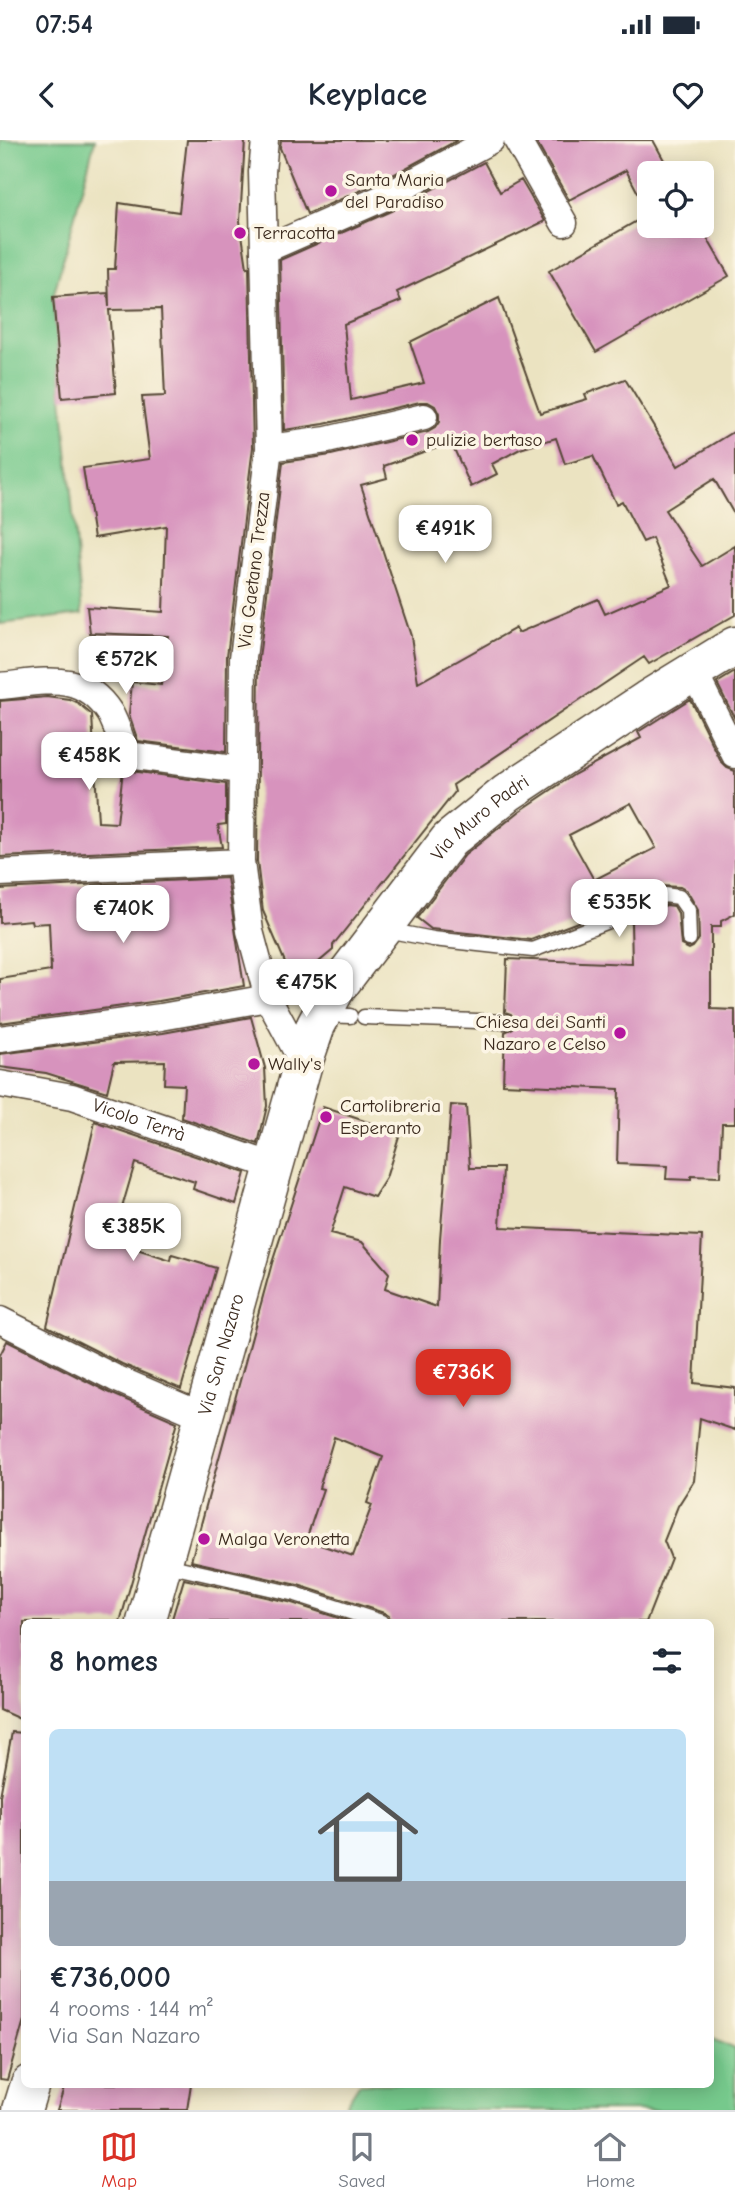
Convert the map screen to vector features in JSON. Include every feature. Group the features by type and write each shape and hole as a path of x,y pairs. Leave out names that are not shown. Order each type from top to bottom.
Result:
{"main road":[{"name":"Via Muro Padri","path":"300,1074 345,1016 335,990 449,840 507,793 735,646"},
{"name":"Via San Nazaro","path":"146,1619 300,1074"},
{"path":"22,2110 29,2088"}],"street":[{"name":"Via Gaetano Trezza","path":"265,140 262,172 269,448 243,657 241,862 250,931 268,998 300,1074"},
{"path":"264,250 385,197 491,140"},
{"path":"517,140 564,223"},
{"path":"269,448 327,440 424,417"},
{"path":"694,672 735,755"},
{"path":"0,686 66,681 86,687 110,713 127,755 241,770"},
{"path":"0,873 241,862"},
{"path":"0,1039 162,1017 268,998"},
{"name":"Vicolo Terrà","path":"0,1084 72,1097 273,1166"},
{"path":"0,1320 115,1378 204,1416"}],"lane":[{"path":"381,929 433,939 533,950 631,912 664,895 679,897 688,910 690,939"},
{"path":"345,1016 505,1022"},
{"path":"162,1564 295,1594 372,1619"}],"green space":[{"path":"0,140 95,140 53,297 82,614 0,624"},
{"path":"714,2039 735,2049 735,2110 342,2110 356,2088 714,2088"}],"building":[{"path":"187,140 245,140 240,221 247,268 249,267 253,447 227,656 226,752 138,741 129,715 132,682 161,685 168,636 90,633 87,607 163,612 166,526 94,538 83,468 150,459 142,397 165,396 161,309 109,310 116,393 62,398 53,297 108,293 109,307 108,269 115,269 119,203 179,212"},
{"name":"Santa Maria del Paradiso","path":"281,140 458,140 378,183 307,214 280,148"},
{"path":"535,140 653,140 664,161 637,161 637,191 626,170 569,200"},
{"path":"484,162 500,192 521,180 545,221 397,292 401,301 344,324 351,400 424,383 410,342 499,298 540,413 587,399 585,394 625,379 678,466 735,431 735,516 714,479 665,510 702,566 735,546 735,615 649,664 644,657 453,785 455,792 333,945 333,950 294,983 263,911 257,861 259,659 283,462 331,455 428,432 439,422 439,414 435,406 420,402 324,424 284,430 280,260 391,211","holes":["556,438 565,464 593,456 616,504 622,501 643,542 652,538 671,585 605,614 598,599 518,633 516,628 418,683 411,636 361,485 387,478 384,466 451,442 471,487 497,474 492,464 520,449"]},
{"path":"637,221 637,238 707,238 729,276 596,352 549,271"},
{"path":"735,672 735,719 717,683"},
{"path":"47,697 70,700 92,715 98,822 117,823 123,770 226,784 226,824 218,825 222,847 0,857 0,701"},
{"path":"690,699 721,762 735,771 735,914 721,921 721,927 711,927 711,1009 735,1010 735,1123 722,1123 720,1177 666,1179 667,1166 617,1164 619,1089 503,1084 505,1032 513,1028 515,1022 511,1014 505,1012 507,959 632,964 631,922 666,905 674,906 678,913 681,945 689,949 699,939 698,910 687,891 680,887 660,886 627,903 531,940 431,929 417,918 465,855 520,811 575,774 641,738 638,732","holes":["631,803 656,848 594,880 569,835"]},
{"path":"227,878 244,986 0,1023 0,979 51,971 49,923 32,924 31,920 0,923 0,889"},
{"path":"251,1017 265,1068 267,1106 258,1144 182,1118 184,1085 164,1084 165,1061 114,1062 107,1092 46,1073 0,1067 0,1054 163,1033"},
{"path":"451,1105 466,1106 470,1168 503,1168 500,1227 702,1236 694,1383 735,1388 735,1430 700,1418 694,1481 678,1506 664,1541 671,1558 647,1619 390,1619 384,1613 298,1585 191,1561 272,1263 323,1107 400,1133 386,1178 374,1197 345,1187 330,1234 362,1242 389,1273 385,1289 437,1307","holes":["334,1437 383,1457 367,1503 372,1505 353,1556 306,1540 323,1489 319,1488"]},
{"path":"95,1122 245,1173 236,1204 193,1189 195,1182 135,1163 112,1242 171,1261 172,1255 216,1268 181,1389 122,1364 47,1326"},
{"path":"7,1341 108,1392 177,1422 121,1619 21,1619 21,1720 0,1710 0,1355"},
{"path":"184,1579 292,1603 342,1619 172,1619"},
{"path":"12,1732 21,1733 21,2031 7,2080 0,2079 0,1796"},
{"path":"64,2088 190,2088 187,2110 57,2110"}],"place":[{"name":"Santa Maria del Paradiso","path":"331,191"},
{"name":"Terracotta","path":"240,233"},
{"name":"pulizie bertaso","path":"412,440"},
{"name":"Chiesa dei Santi Nazaro e Celso","path":"620,1033"},
{"name":"Wally's","path":"254,1064"},
{"name":"Cartolibreria Esperanto","path":"326,1117"},
{"name":"Malga Veronetta","path":"204,1539"}]}
